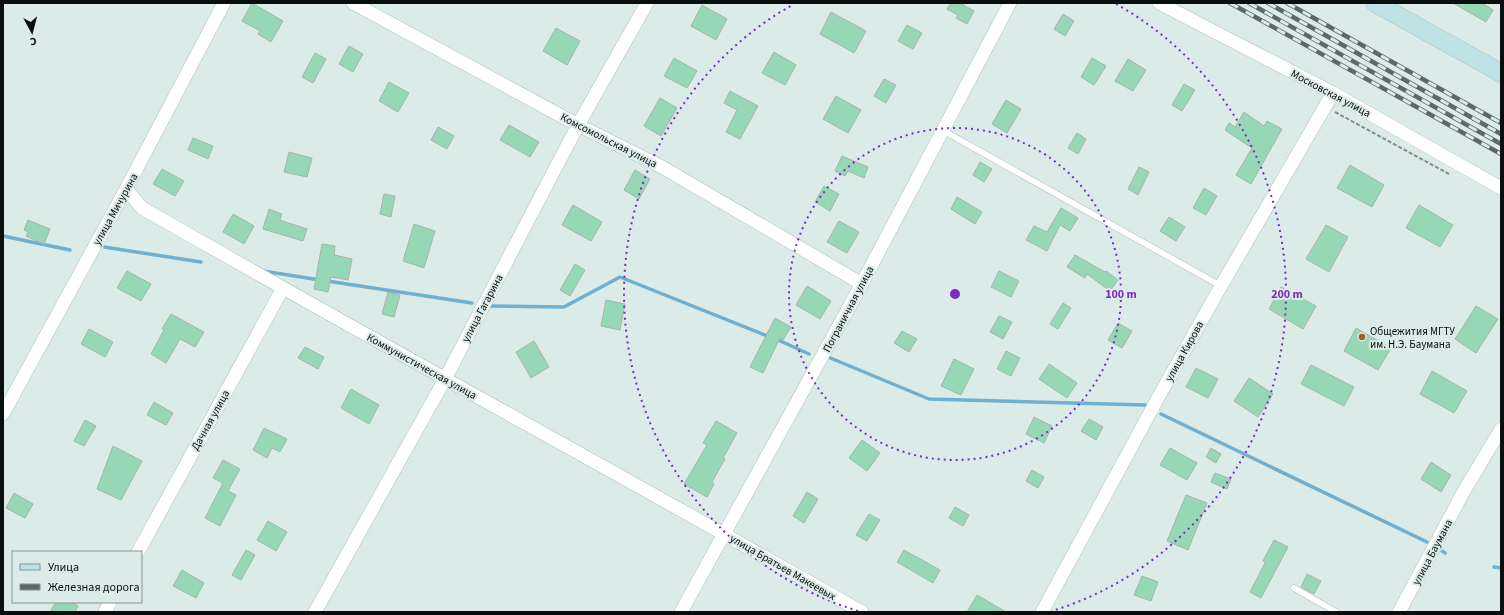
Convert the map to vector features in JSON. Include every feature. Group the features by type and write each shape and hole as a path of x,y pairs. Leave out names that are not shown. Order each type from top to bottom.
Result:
{"main road":[{"path":"1375,3 1501,73"}],"street":[{"name":"улица Мичурина","path":"3,414 126,189 224,3"},
{"name":"Комсомольская улица","path":"353,3 578,125 662,167 862,284"},
{"name":"улица Гагарина","path":"315,612 445,379 578,125 647,3"},
{"name":"Пограничная улица","path":"681,612 862,284 1010,3"},
{"name":"Московская улица","path":"1159,3 1333,93 1501,188"},
{"name":"улица Кирова","path":"1042,612 1159,396 1333,93"},
{"name":"Коммунистическая улица","path":"126,189 142,208 445,379 725,534"},
{"name":"Дачная улица","path":"139,551 283,288"},
{"name":"улица Баумана","path":"1400,612 1466,487 1501,429"},
{"name":"улица Братьев Макеевых","path":"725,534 862,612"},
{"path":"105,612 110,603"}],"lane":[{"path":"942,130 1221,286"},
{"path":"1294,588 1336,612"}],"path":[{"path":"1326,106 1452,175"}],"building":[{"path":"252,3 283,21 271,42 258,34 260,31 242,21"},
{"path":"951,3 960,3 974,11 967,24 956,18 958,15 947,9"},
{"path":"1453,3 1482,3 1493,10 1486,22"},
{"path":"702,5 727,19 716,40 691,26"},
{"path":"831,12 866,31 854,53 820,34"},
{"path":"1063,14 1074,21 1065,36 1054,29"},
{"path":"907,25 922,33 913,49 898,41"},
{"path":"556,28 580,41 567,65 543,51"},
{"path":"349,46 363,54 353,72 339,64"},
{"path":"774,52 796,65 785,85 762,73"},
{"path":"315,53 326,59 313,83 302,77"},
{"path":"674,58 697,71 687,88 664,76"},
{"path":"1092,58 1106,66 1094,85 1081,77"},
{"path":"1128,59 1146,70 1133,91 1115,81"},
{"path":"884,79 896,85 886,103 874,96"},
{"path":"389,82 409,93 398,112 379,101"},
{"path":"1184,84 1195,90 1182,111 1172,105"},
{"path":"730,91 758,106 740,139 726,132 737,110 724,103"},
{"path":"836,96 861,110 848,133 823,119"},
{"path":"660,98 677,108 661,136 644,126"},
{"path":"1006,100 1021,109 1007,133 992,124"},
{"path":"1244,112 1264,126 1267,121 1282,129 1251,184 1236,175 1252,148 1225,130 1229,123 1235,127"},
{"path":"509,125 539,142 530,157 500,140"},
{"path":"438,127 454,136 447,149 431,140"},
{"path":"1077,133 1086,139 1078,154 1068,148"},
{"path":"193,138 213,146 208,159 188,150"},
{"path":"289,152 312,158 307,177 284,172"},
{"path":"842,156 868,167 864,178 848,171 845,176 835,171"},
{"path":"980,162 992,169 984,182 973,175"},
{"path":"1350,165 1384,185 1372,207 1337,188"},
{"path":"1139,167 1149,172 1138,195 1128,189"},
{"path":"162,169 184,181 175,196 153,184"},
{"path":"635,170 650,179 639,199 624,190"},
{"path":"824,186 839,194 830,211 815,202"},
{"path":"1204,188 1217,196 1206,215 1193,208"},
{"path":"384,194 395,196 391,217 380,214"},
{"path":"957,197 982,212 975,224 951,209"},
{"path":"573,205 602,222 591,241 562,225"},
{"path":"1419,205 1453,225 1440,247 1406,228"},
{"path":"1061,208 1078,218 1070,231 1060,225 1047,251 1026,240 1034,226 1047,232"},
{"path":"269,209 282,214 280,220 307,229 303,241 263,229"},
{"path":"233,214 254,226 244,244 223,232"},
{"path":"1169,217 1185,227 1176,241 1160,231"},
{"path":"28,220 50,229 44,244 26,236 28,232 24,230"},
{"path":"839,221 859,232 847,253 827,242"},
{"path":"414,224 435,231 424,268 403,261"},
{"path":"1326,225 1348,237 1329,272 1306,259"},
{"path":"322,244 335,246 334,255 352,259 348,280 331,277 328,292 314,289"},
{"path":"1075,255 1105,272 1106,271 1118,280 1110,291 1087,274 1085,278 1067,267"},
{"path":"575,264 585,270 570,296 560,290"},
{"path":"127,271 151,284 141,301 117,288"},
{"path":"999,271 1019,281 1011,297 991,287"},
{"path":"807,286 831,301 820,319 796,305"},
{"path":"1281,287 1316,306 1303,329 1269,309"},
{"path":"388,292 400,295 394,317 382,314"},
{"path":"606,300 625,304 620,330 601,326"},
{"path":"1063,303 1071,308 1058,329 1050,324"},
{"path":"1476,306 1498,319 1476,353 1455,339"},
{"path":"171,314 204,332 195,347 180,339 166,363 151,354 164,330 162,329"},
{"path":"999,316 1012,322 1003,339 990,332"},
{"path":"775,318 791,327 783,340 780,338 763,373 750,367"},
{"path":"1118,323 1132,331 1122,348 1108,340"},
{"path":"1356,328 1391,348 1378,370 1344,351"},
{"path":"89,329 113,342 105,357 81,344"},
{"path":"902,331 917,339 909,352 894,343"},
{"path":"534,341 549,367 531,378 516,352"},
{"path":"305,347 324,357 318,369 298,358"},
{"path":"1006,351 1020,358 1011,376 997,369"},
{"path":"954,359 974,369 961,395 941,386"},
{"path":"1049,364 1077,383 1067,398 1039,379"},
{"path":"1311,365 1354,387 1344,406 1301,384"},
{"path":"1196,368 1218,379 1208,398 1186,387"},
{"path":"1432,371 1467,391 1454,413 1420,394"},
{"path":"1249,378 1273,394 1258,417 1234,401"},
{"path":"351,389 379,405 369,424 341,408"},
{"path":"154,402 173,413 166,425 147,415"},
{"path":"1034,417 1052,426 1044,443 1026,434"},
{"path":"1089,419 1103,427 1096,440 1081,431"},
{"path":"85,420 96,426 84,446 74,441"},
{"path":"716,421 737,433 723,458 725,459 712,482 714,484 707,497 684,484 707,445 703,443"},
{"path":"264,428 287,439 280,452 272,448 267,458 253,450"},
{"path":"862,440 880,453 867,471 849,458"},
{"path":"113,446 142,461 121,500 97,489"},
{"path":"1170,448 1197,463 1187,480 1160,465"},
{"path":"1211,448 1221,454 1216,463 1206,457"},
{"path":"223,460 240,469 228,491 236,495 220,526 205,518 223,483 213,478"},
{"path":"1431,462 1451,475 1441,492 1421,479"},
{"path":"1032,470 1044,477 1038,488 1026,481"},
{"path":"1215,473 1231,479 1227,489 1211,482"},
{"path":"807,492 818,499 804,523 793,516"},
{"path":"14,493 33,504 25,518 6,508"},
{"path":"1186,495 1207,503 1188,550 1167,541"},
{"path":"955,507 969,515 963,526 949,518"},
{"path":"869,514 880,520 867,541 856,535"},
{"path":"268,521 287,532 276,551 257,540"},
{"path":"1274,540 1288,547 1261,598 1250,592 1265,563 1263,561"},
{"path":"246,550 255,555 241,580 232,575"},
{"path":"904,550 940,570 933,583 897,562"},
{"path":"182,570 204,583 196,598 173,586"},
{"path":"1307,574 1321,581 1314,594 1301,587"},
{"path":"1142,576 1158,582 1151,601 1134,595"},
{"path":"977,595 1006,612 967,612"},
{"path":"55,603 74,603 78,606 75,612 50,612"}],"waterway":[{"path":"3,236 70,250"},
{"path":"104,247 201,262"},
{"path":"263,271 320,280"},
{"path":"491,306 564,307 620,277 770,337"},
{"path":"327,281 472,303"},
{"path":"776,339 809,354"},
{"path":"828,357 929,399 1145,405 1148,408"},
{"path":"1161,414 1427,542"},
{"path":"1494,567 1501,568"}],"railway":[{"path":"1230,3 1501,154"},
{"path":"1249,3 1501,144"},
{"path":"1268,3 1501,134"},
{"path":"1287,3 1501,123"}],"place":[{"name":"Общежития МГТУ им. Н.Э. Баумана","path":"1362,337"}]}
